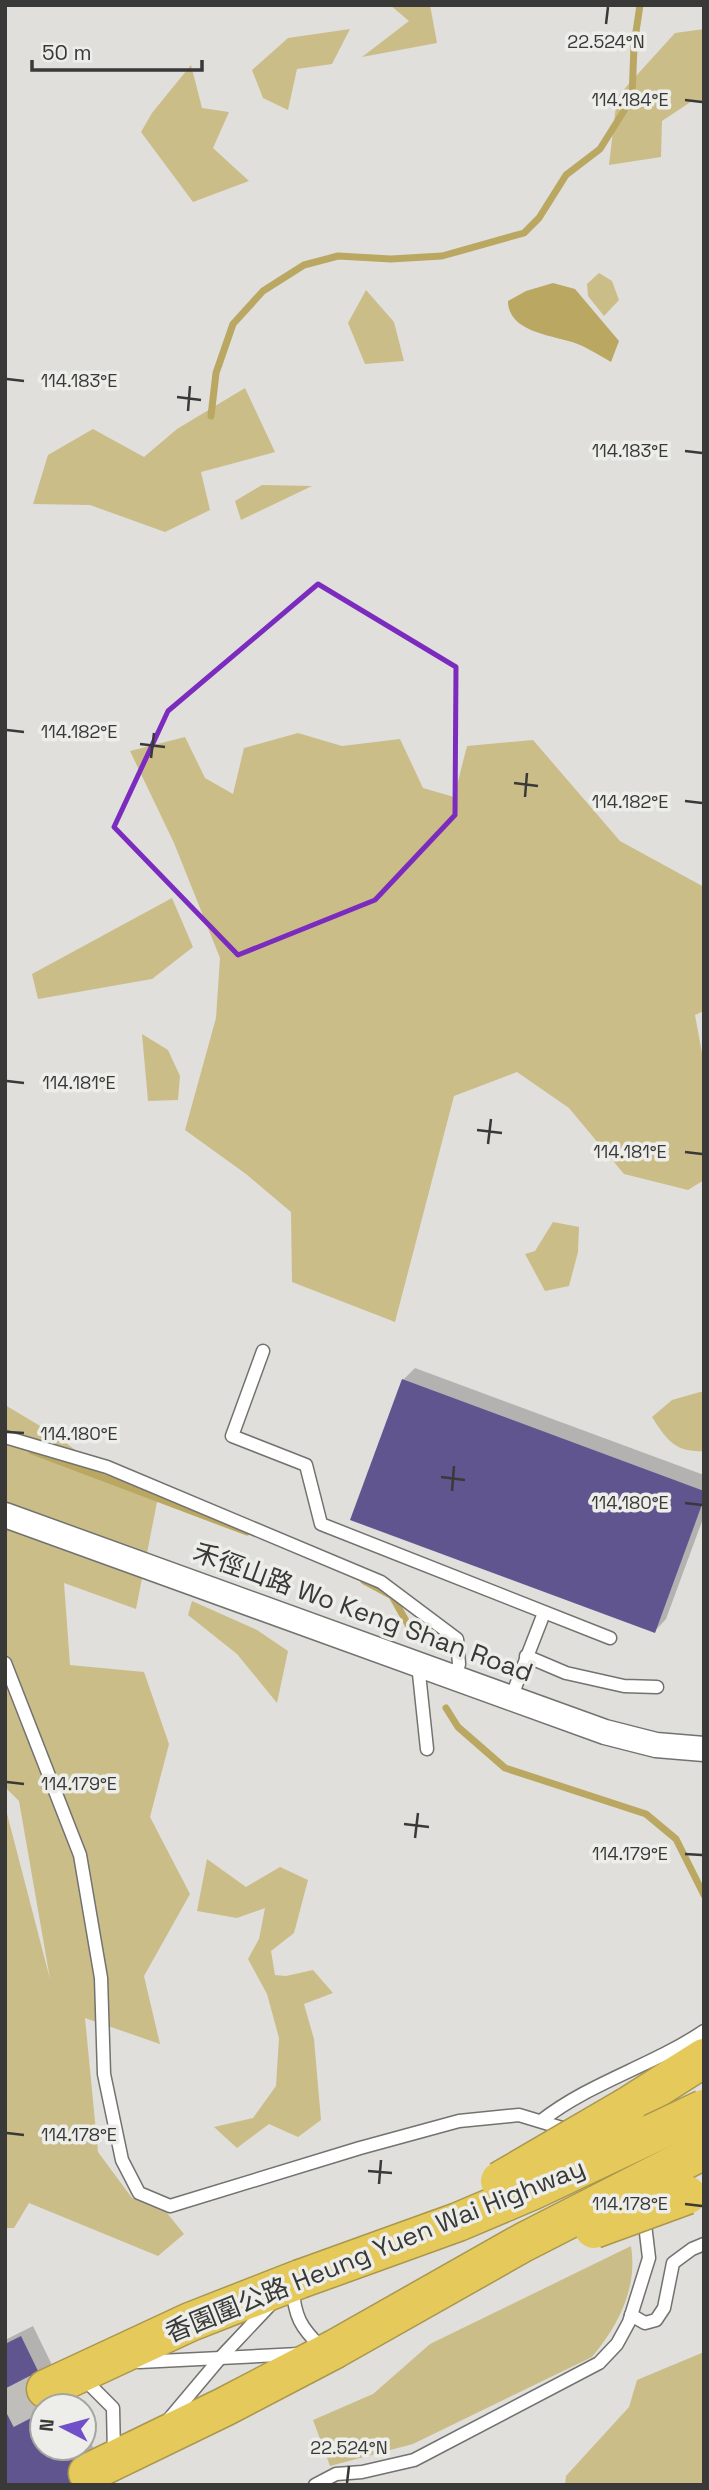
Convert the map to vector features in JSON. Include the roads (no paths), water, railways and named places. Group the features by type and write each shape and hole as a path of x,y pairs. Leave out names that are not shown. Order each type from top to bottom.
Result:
{"highway":[{"path":"295,2281 433,2216 510,2176 704,2058"},
{"name":"香園圍公路 Heung Yuen Wai Highway","path":"74,2375 190,2322 457,2222 531,2191 704,2109"},
{"name":"香園圍公路 Heung Yuen Wai Highway","path":"116,2460 330,2351 524,2242 704,2150"},
{"path":"330,2351 555,2246 704,2188"}],"street":[{"name":"禾徑山路 Wo Keng Shan Road","path":"5,1515 605,1732 632,1740 704,1749"}],"lane":[{"path":"263,1351 232,1436 306,1465 321,1524 610,1638"},
{"path":"5,1437 107,1467 381,1582 457,1639 459,1664 455,1678"},
{"path":"512,1698 544,1612"},
{"path":"526,1656 566,1673 624,1686 657,1687"},
{"path":"5,1663 80,1855 101,1978 104,2074 122,2160 139,2193 170,2206 459,2121 519,2115 584,2134 623,2173 645,2219 649,2258 631,2315 617,2344 599,2363 414,2460 362,2472 336,2474 315,2485"},
{"path":"418,1664 427,1749"},
{"path":"541,2121 559,2106 680,2047 704,2031"},
{"path":"631,2315 645,2323 656,2320 664,2308 673,2263 704,2244"},
{"path":"295,2281 293,2306 304,2331 330,2351"},
{"path":"116,2460 295,2281"},
{"path":"74,2375 222,2356 330,2351"},
{"path":"74,2375 113,2407 116,2460"}],"waterway":[{"path":"211,416 216,373 233,324 263,291 304,265 338,256 391,259 442,256 524,233 539,218 566,175 600,149 632,98 634,45 640,5"},
{"path":"32,1451 247,1532"},
{"path":"364,1581 392,1596 410,1628"},
{"path":"446,1708 458,1727 505,1768 646,1814 676,1839 704,1895"}],"tunnel":[{"path":"5,2410 46,2389"}]}
